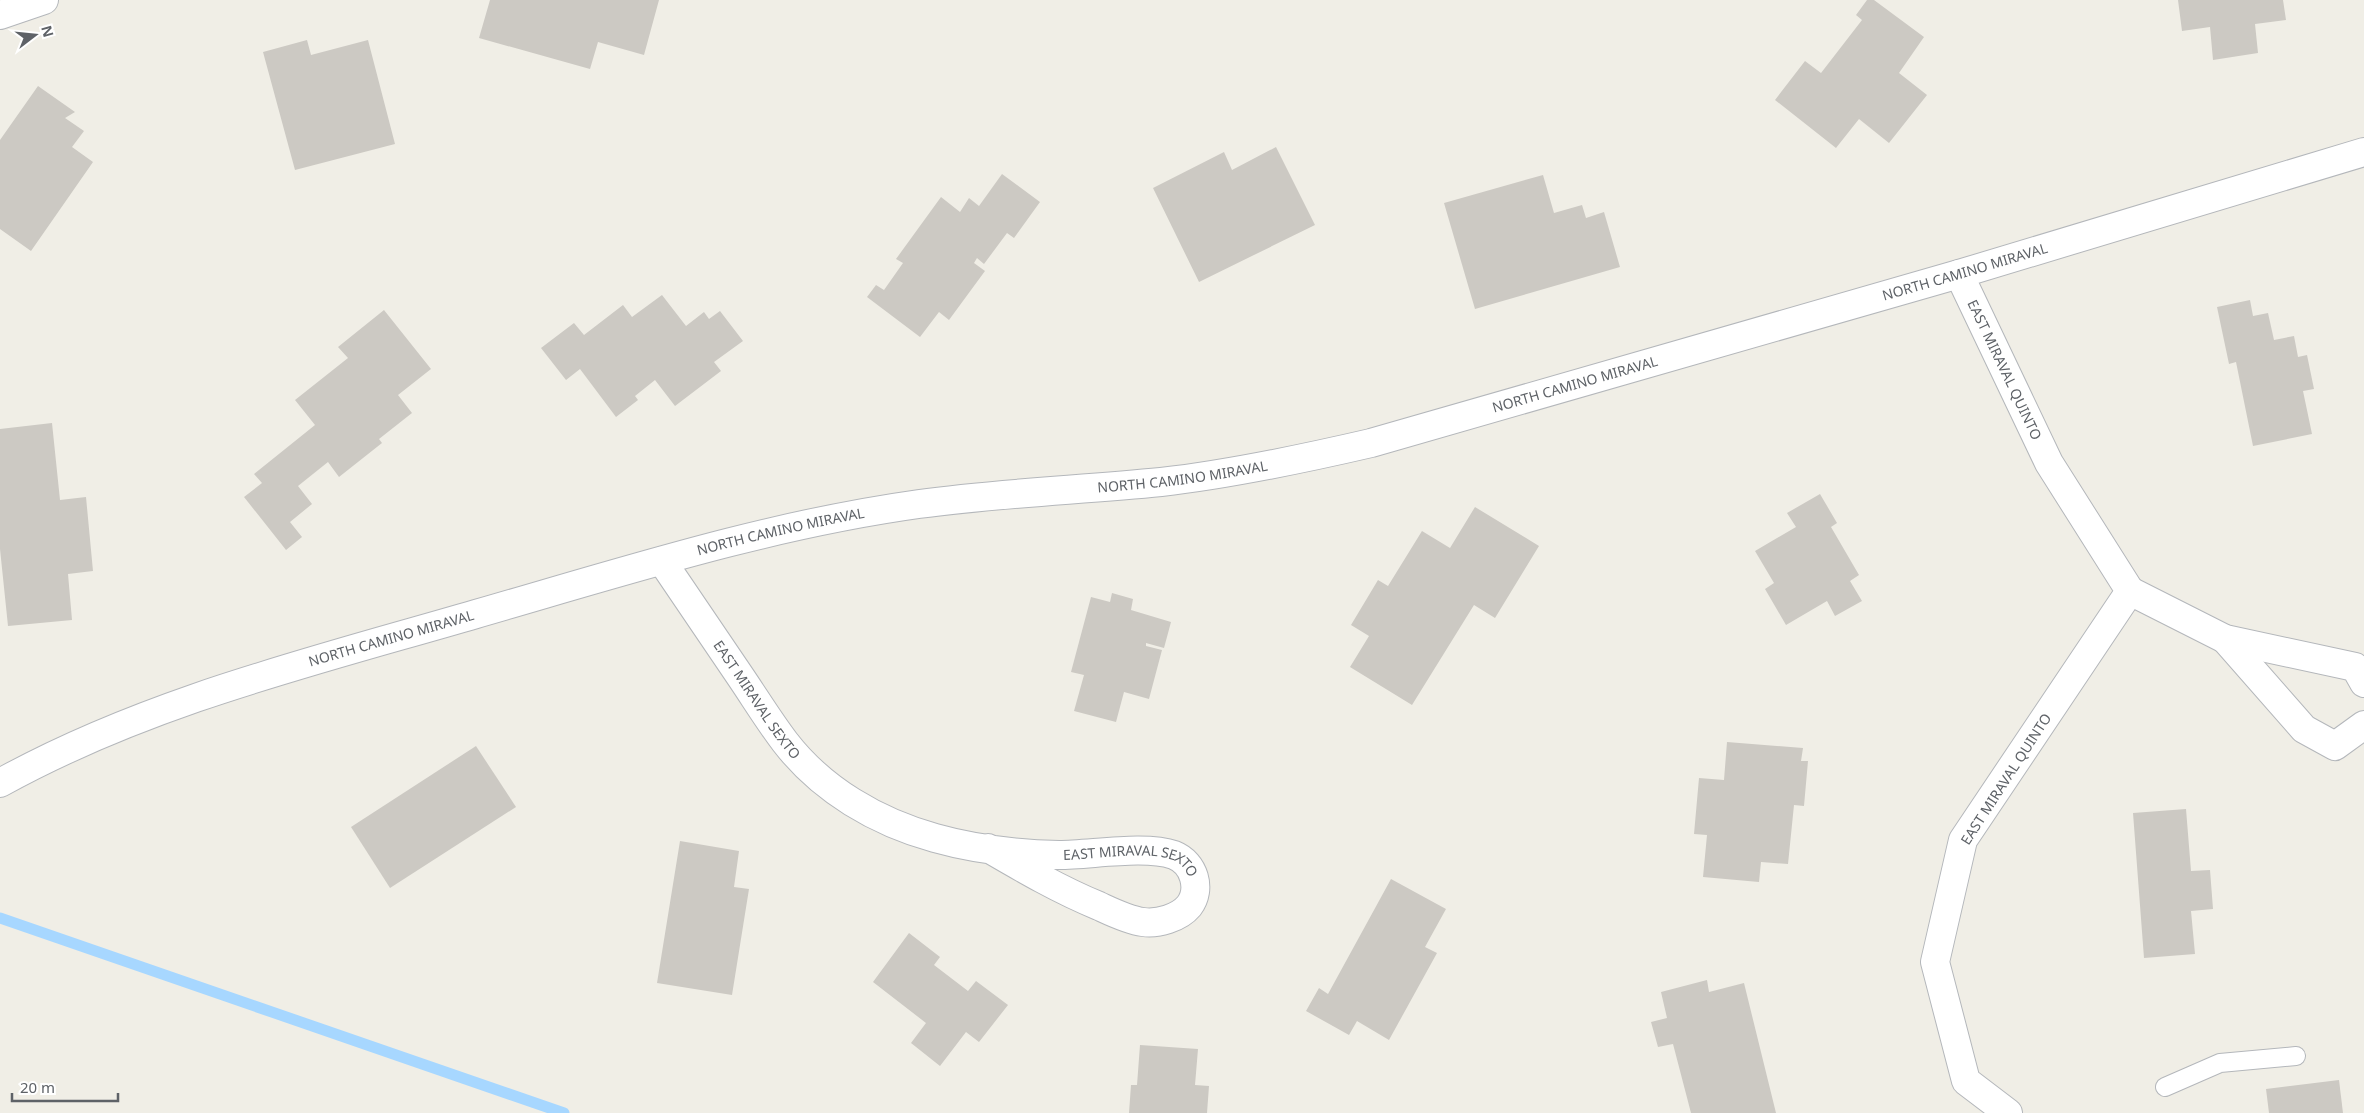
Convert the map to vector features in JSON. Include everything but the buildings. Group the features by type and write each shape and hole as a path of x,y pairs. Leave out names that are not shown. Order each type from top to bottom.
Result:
{"street":[{"path":"0,15 44,0"},
{"name":"NORTH CAMINO MIRAVAL","path":"0,783 82,741 156,712 316,661 662,561 834,518 919,504 1162,482 1301,460 1399,435 1959,274 2364,152"},
{"name":"EAST MIRAVAL QUINTO","path":"1959,274 2049,463 2130,591 1963,840 1935,962 1966,1081 2008,1113"},
{"name":"EAST MIRAVAL SEXTO","path":"662,561 785,742 822,780 872,814 900,827 968,846 988,848 1058,855 1150,851 1166,853 1177,856 1192,871 1195,882 1194,895 1189,905 1181,913 1169,919 1142,922 1071,894 988,848"},
{"path":"2130,591 2225,639 2355,667 2364,683"},
{"path":"2225,639 2304,729 2335,746 2364,725"}],"lane":[{"path":"2165,1087 2220,1063 2296,1056"}],"waterway":[{"path":"0,918 564,1113"}]}
